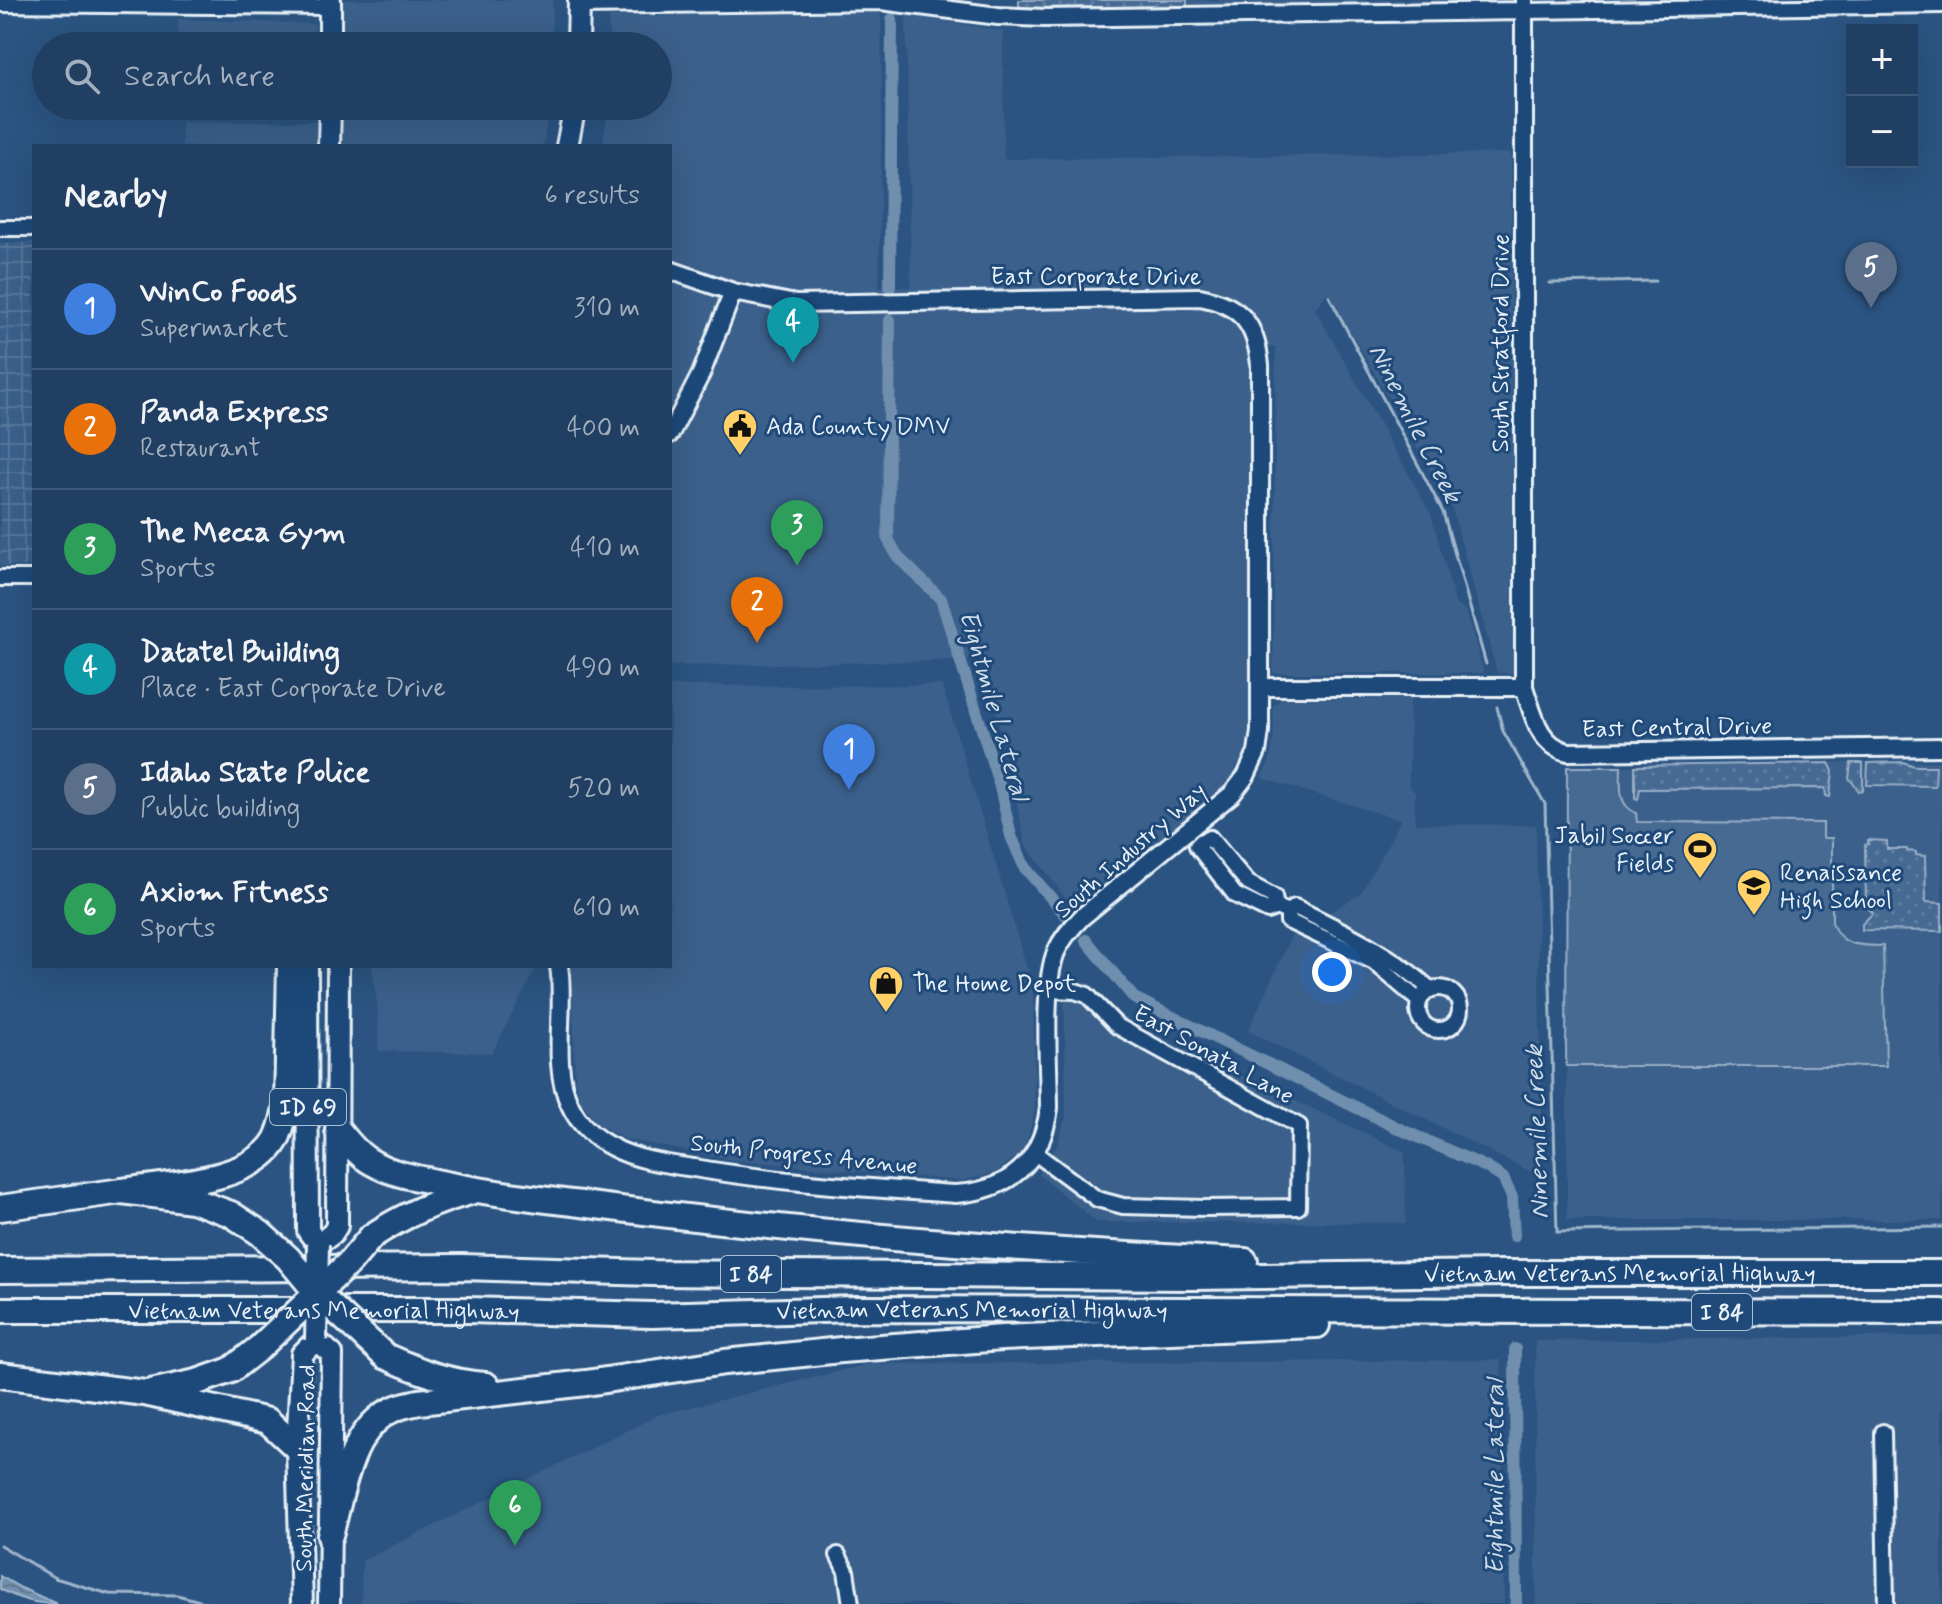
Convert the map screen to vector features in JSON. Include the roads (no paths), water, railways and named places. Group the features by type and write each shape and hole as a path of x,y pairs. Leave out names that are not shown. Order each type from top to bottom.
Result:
{"highway":[{"path":"0,1208 230,1173 258,1160 275,1142 287,1104 290,968"},
{"path":"338,1130 350,1145 373,1163 406,1175 476,1191 712,1221 1073,1253 1503,1273"},
{"path":"122,1191 192,1200 231,1214 260,1233 288,1258 317,1293 385,1356 420,1372 466,1384 538,1389"},
{"path":"145,1393 197,1382 231,1370 259,1348 350,1262 372,1236 405,1214 476,1191"},
{"name":"Vietnam Veterans Memorial Highway","path":"0,1270 462,1267 652,1273 1178,1277 1942,1273"},
{"name":"Vietnam Veterans Memorial Highway","path":"0,1310 468,1310 652,1315 856,1309 1942,1312"},
{"path":"330,1535 349,1466 360,1441 373,1424 392,1409 419,1402 538,1389 725,1362 856,1349 1002,1338 1294,1326 1503,1311"},
{"path":"0,1375 145,1393 268,1421 297,1448"}],"main road":[{"path":"330,3 330,32"},
{"path":"578,32 579,3"},
{"path":"329,144 330,120"},
{"path":"567,144 572,120"},
{"name":"South Meridian Road","path":"302,1604 297,1448 302,1354 316,1340 318,1244 308,1231 307,968"},
{"name":"ID 69","path":"318,1244 337,1226 338,968"},
{"name":"South Meridian Road","path":"316,1340 332,1354 329,1604"}],"street":[{"path":"579,3 881,1 998,16 1045,18 1524,5 1942,5"},
{"path":"0,4 330,3"},
{"name":"South Stratford Drive","path":"1524,5 1524,687"},
{"path":"0,228 32,228"},
{"name":"East Corporate Drive","path":"672,271 733,292 796,304 1200,297 1221,301 1235,310 1254,332 1260,365 1261,687"},
{"path":"672,430 701,374 733,292"},
{"path":"0,578 32,578"},
{"path":"1261,687 1524,687"},
{"name":"South Industry Way","path":"955,1194 995,1187 1018,1172 1035,1153 1047,1126 1049,1108 1049,990 1056,953 1072,927 1198,834 1246,776 1257,752 1261,687"},
{"name":"East Central Drive","path":"1524,687 1541,734 1552,747 1568,752 1942,747"},
{"path":"1198,834 1210,838 1248,883 1274,897 1288,921 1385,969 1419,1001 1420,1019 1430,1028 1444,1030 1456,1023 1461,1010 1457,996 1445,988 1430,989 1419,1001"},
{"path":"1282,910 1295,907 1374,947 1403,965 1430,989"},
{"name":"South Progress Avenue","path":"559,968 561,1068 566,1097 580,1121 601,1141 626,1154 725,1174 800,1183 955,1194"},
{"name":"East Sonata Lane","path":"1035,1153 1097,1199 1123,1206 1298,1207 1299,1126 1117,1026 1087,995 1075,991 1049,990"},
{"path":"1883,1432 1886,1604"},
{"path":"838,1555 846,1571 851,1604"}],"water":[{"path":"0,1576 57,1604 34,1602 7,1593 0,1589"}],"waterway":[{"name":"Eightmile Lateral","path":"890,287 892,19"},
{"path":"1550,283 1655,281"},
{"name":"Ninemile Creek","path":"1329,296 1443,512 1486,664"},
{"name":"Eightmile Lateral","path":"890,320 888,539 898,557 941,599 1000,787 1011,836 1025,868 1065,914"},
{"name":"Ninemile Creek","path":"1497,707 1503,731 1545,804 1557,1232 1942,1227"},
{"name":"Eightmile Lateral","path":"1086,940 1134,998 1402,1130 1486,1167 1503,1178 1512,1197 1514,1236"},
{"name":"Eightmile Lateral","path":"1515,1349 1516,1604"},
{"path":"0,1545 55,1578 109,1594 177,1595 211,1604"}],"place":[{"name":"Idaho State Police","path":"1871,308"},
{"name":"Datatel Building","path":"793,363"},
{"name":"Ada County DMV","path":"740,457"},
{"name":"The Mecca Gym","path":"797,566"},
{"name":"Panda Express","path":"757,643"},
{"name":"WinCo Foods","path":"849,790"},
{"name":"Jabil Soccer Fields","path":"1700,880"},
{"name":"Renaissance High School","path":"1754,917"},
{"name":"The Home Depot","path":"886,1014"},
{"name":"Axiom Fitness","path":"515,1546"}]}
